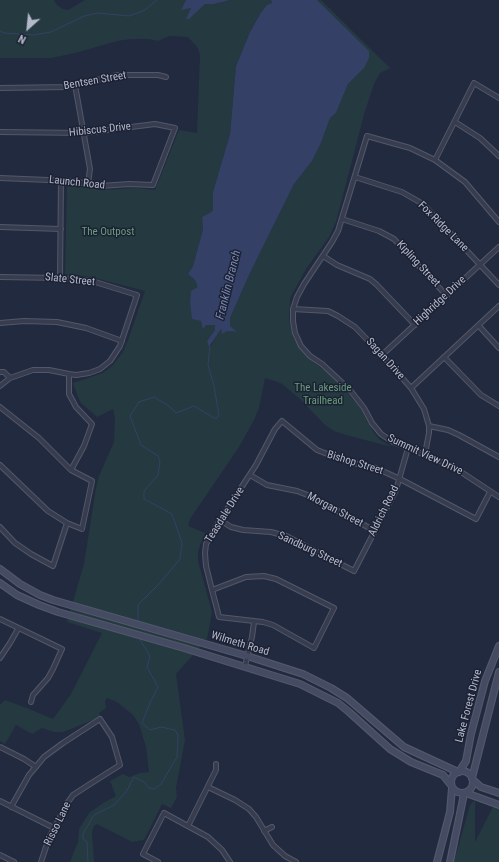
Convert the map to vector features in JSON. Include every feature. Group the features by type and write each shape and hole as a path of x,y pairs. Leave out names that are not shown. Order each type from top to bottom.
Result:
{"street":[{"name":"Bentsen Street","path":"0,88 61,88 118,74 158,75 166,77"},
{"path":"499,98 474,83 435,160 465,182 499,222"},
{"path":"75,85 90,173 88,184"},
{"path":"455,122 480,138 499,156"},
{"name":"Hibiscus Drive","path":"0,132 84,133 155,124 175,128 153,185"},
{"name":"Summit View Drive","path":"435,160 410,148 367,136 342,219 332,242 297,297 293,309 295,333 301,346 310,356 333,373 350,390 364,408 372,424 381,434 393,442 452,466 499,497"},
{"name":"Fox Ridge Lane","path":"355,177 402,192 423,204 499,285"},
{"name":"Launch Road","path":"0,178 61,180 101,186 129,184 153,185"},
{"path":"60,278 61,180"},
{"name":"Kipling Street","path":"342,219 380,231 394,239 446,295"},
{"path":"0,227 61,229"},
{"name":"Highridge Drive","path":"382,355 499,247"},
{"path":"323,256 370,279 415,325"},
{"name":"Slate Street","path":"0,277 60,278 92,281 137,295 122,341"},
{"path":"411,388 499,306"},
{"name":"Sagan Drive","path":"293,309 328,311 338,316 355,327 382,355 411,388 424,409 429,426 429,440 425,454"},
{"path":"0,323 24,321 57,322 86,328 122,341 110,361 100,369 89,373 69,374 49,370 33,370 10,378 0,386"},
{"path":"479,326 499,348"},
{"path":"444,357 481,395 499,406"},
{"path":"0,372 4,372 10,378"},
{"path":"69,374 70,394 76,407 92,424 84,446 71,470"},
{"path":"0,407 39,438 71,470 92,481 82,529 67,524 48,511 0,465"},
{"name":"Teasdale Drive","path":"254,622 218,617 204,553 206,544 220,520 250,475 274,429 282,421"},
{"name":"Bishop Street","path":"282,421 317,450 345,461 376,468 476,519 490,492"},
{"path":"429,426 448,430 499,457"},
{"name":"Aldrich Road","path":"354,571 396,490 408,448"},
{"name":"Morgan Street","path":"250,475 267,485 297,491 310,496 375,531"},
{"name":"Sandburg Street","path":"220,520 231,527 243,530 271,532 286,536 354,571"},
{"path":"0,527 15,543 53,566 67,524"},
{"name":"Wilmeth Road","path":"0,570 20,584 40,595 303,674 331,688 354,704 404,747 458,772"},
{"path":"212,590 246,577 264,576 276,579 334,608 314,648 277,627 263,622 254,622 245,666"},
{"name":"Wilmeth Road","path":"0,583 17,594 39,605 58,612 245,666 300,684 328,698 349,712 390,749 411,762 443,775 452,786"},
{"path":"0,620 62,650 48,678 33,695 31,702"},
{"path":"0,658 18,629"},
{"name":"Lake Forest Drive","path":"458,772 467,758 471,734 490,667 499,646"},
{"path":"490,667 499,672"},
{"name":"Lake Forest Drive","path":"472,779 499,672"},
{"name":"Risso Lane","path":"36,767 44,758 63,743 100,719 112,737 120,765 73,795 54,828 41,862"},
{"path":"0,747 36,767 24,783 11,807"},
{"path":"188,826 216,770 216,764"},
{"path":"437,862 450,812 452,778 458,772 467,772 481,787 499,793"},
{"path":"450,862 465,793 472,787 472,779"},
{"path":"208,786 239,802 249,809 256,816 273,845 293,861"},
{"path":"452,786 457,792 465,793 499,805"},
{"path":"0,801 54,828"},
{"path":"158,862 143,854 164,813 208,837 216,843 230,862"},
{"path":"264,832 272,827"},
{"path":"0,855 14,862"}],"green space":[{"path":"0,0 54,0 57,5 68,10 85,0 186,0 182,9 192,8 187,19 205,4 214,4 230,0 271,0 272,3 260,14 250,32 236,66 230,134 213,192 213,212 202,217 203,229 193,266 188,274 195,280 199,287 201,321 206,325 215,325 215,330 207,341 210,347 221,328 222,333 227,331 236,332 230,326 230,318 250,273 294,184 312,161 321,143 330,118 336,113 348,84 364,68 368,51 317,0 321,0 390,68 380,73 374,84 365,111 336,222 329,237 306,269 290,298 289,319 293,337 305,355 337,381 359,406 374,433 380,440 392,447 334,431 325,425 300,399 282,384 265,378 259,408 254,420 239,447 190,519 188,526 205,533 198,551 198,561 212,612 207,639 176,674 185,740 176,788 177,797 171,808 162,804 144,840 132,842 97,824 94,826 92,832 94,862 70,862 78,842 79,829 89,813 116,796 110,781 123,774 129,777 140,773 149,772 146,747 139,724 133,715 117,702 107,698 105,701 106,708 99,713 100,717 71,729 63,732 54,732 42,728 32,734 16,725 5,744 0,741 0,705 5,700 53,719 71,694 102,633 67,622 84,564 99,476 114,442 115,419 113,409 97,417 81,403 73,383 103,373 112,366 123,352 145,291 91,277 65,274 67,183 102,190 136,188 155,190 179,130 197,133 200,55 198,48 188,37 169,36 158,41 149,39 131,39 117,41 52,58 0,58"},
{"path":"475,800 475,842 494,805 499,808 499,862 454,862 470,805"}],"water":[{"path":"186,0 230,0 214,4 205,4 189,19 186,19 191,8 181,10"},
{"path":"271,0 317,0 369,51 369,58 364,68 348,84 336,113 330,118 321,143 312,161 294,184 250,273 230,318 230,326 237,332 227,331 222,334 221,329 209,347 207,341 215,330 215,325 206,325 203,329 201,321 192,319 190,302 191,291 198,287 195,280 188,274 193,266 203,229 202,217 213,211 213,192 230,134 236,66 250,32 260,14 267,5 272,3"}],"waterway":[{"path":"0,31 4,33 34,35 51,32 84,16 98,13 129,16 145,10 157,0"},
{"name":"Franklin Branch","path":"138,621 138,605 159,584 180,559 182,543 172,514 144,499 144,491 158,475 160,461 158,456 141,445 130,416 139,402 154,397 169,406 176,413 194,406 216,419 219,415 214,386 208,365 210,346"},
{"name":"Franklin Branch","path":"88,862 87,842 83,839 83,834 94,815 114,805 126,792 134,777 144,782 149,788 154,789 161,784 177,757 178,735 175,730 161,727 150,730 142,723 158,687 147,667 150,656 139,638"}],"park label":[{"name":"The Outpost","path":"108,232"},
{"name":"The Lakeside Trailhead","path":"323,394"}]}
